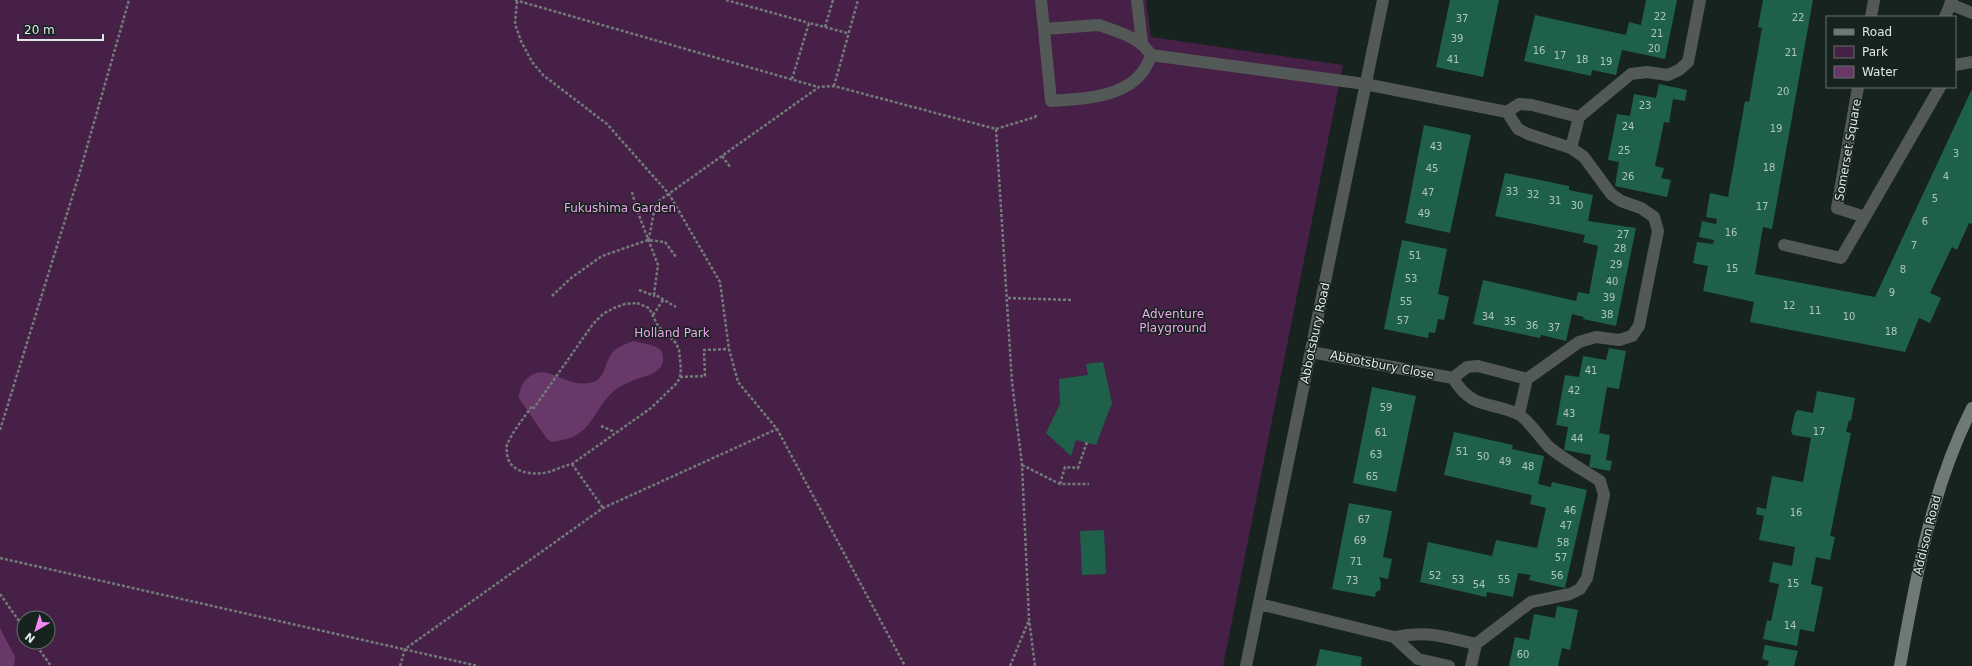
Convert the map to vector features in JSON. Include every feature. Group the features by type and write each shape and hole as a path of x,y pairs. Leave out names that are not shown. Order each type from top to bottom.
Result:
{"street":[{"path":"1041,0 1051,101 1100,97 1127,86 1139,77 1147,67 1151,55"},
{"path":"1137,0 1142,43"},
{"name":"Abbotsbury Road","path":"1246,666 1383,0"},
{"path":"1571,148 1579,117 1631,74 1648,72 1668,75 1679,70 1688,62 1700,0"},
{"path":"1871,16 1874,0"},
{"path":"1945,16 1951,2 1972,13"},
{"path":"1044,29 1099,25 1124,34 1142,43 1151,55 1365,84 1507,112 1519,104 1532,105 1579,117"},
{"path":"1956,64 1972,62"},
{"name":"Somerset Square","path":"1858,88 1837,208 1865,217"},
{"path":"1784,246 1841,258 1939,88"},
{"path":"1507,112 1518,129 1528,134 1571,148 1584,157 1611,194 1621,201 1641,208 1654,217 1658,231 1639,326 1632,336 1619,340 1596,337 1579,342 1527,379 1518,414"},
{"name":"Abbotsbury Close","path":"1311,352 1453,378"},
{"path":"1471,666 1476,644 1531,602 1570,594 1580,589 1588,578 1604,495 1600,481 1571,464 1548,446 1518,414 1488,406 1469,398 1460,390 1453,378 1467,367 1478,366 1527,379"},
{"name":"Addison Road","path":"1900,666 1925,535 1943,473 1972,408"},
{"path":"1259,604 1394,637 1414,633 1428,633 1476,644"},
{"path":"1394,637 1403,647 1418,659 1449,666"}],"path":[{"path":"0,430 79,175 129,0"},
{"path":"905,666 777,429 738,382 729,349 720,282 669,194 607,124 547,78 532,62 521,41 515,24 516,0 819,87 834,86 996,129 1035,117 1051,101"},
{"path":"726,0 847,33"},
{"path":"826,27 833,0"},
{"path":"834,86 847,33 858,0"},
{"path":"792,79 809,23"},
{"path":"648,240 654,208 660,200 819,87"},
{"path":"996,129 1008,298 1012,382 1022,465 1029,619 1035,666"},
{"path":"722,156 731,168"},
{"path":"632,192 658,265 654,291 655,296"},
{"path":"552,296 572,278 602,256 648,240 665,242 676,257"},
{"path":"639,290 655,296 676,307"},
{"path":"1008,298 1072,300"},
{"path":"653,315 663,300"},
{"path":"637,303 649,308 653,315 658,326 676,343 679,350 681,369 680,377 677,383 651,408 615,432 587,456 572,464 562,466 545,473 530,474 515,469 508,461 506,446 532,406 534,408 559,373 582,337 603,314 625,304 637,303"},
{"path":"680,377 705,376 704,350 729,349"},
{"path":"601,426 615,432"},
{"path":"400,666 405,649 602,508 777,429"},
{"path":"1060,484 1065,467 1078,468 1087,442"},
{"path":"572,464 602,508"},
{"path":"1022,465 1060,484 1089,484"},
{"path":"0,558 478,666"},
{"path":"0,594 16,617"},
{"path":"1010,666 1029,619"},
{"path":"40,650 51,666"}],"green space":[{"name":"Holland Park","path":"0,0 1146,0 1151,37 1343,65 1223,666 0,666"}],"water":[{"path":"634,341 653,346 661,351 663,361 659,369 652,374 634,380 615,390 600,407 590,423 576,435 552,442 547,439 519,398 521,387 527,378 541,372 578,383 584,384 595,382 602,375 612,353 619,347"},
{"path":"0,628 15,657 14,666 0,666"}],"building":[{"path":"1450,0 1499,0 1483,77 1436,67"},
{"path":"1646,0 1677,0 1665,59 1622,50 1616,75 1592,70 1591,76 1524,61 1535,15 1626,35 1629,22 1641,25"},
{"path":"1763,0 1813,0 1772,229 1763,227 1755,274 1875,297 1972,89 1972,224 1969,223 1957,250 1952,247 1930,293 1941,298 1930,323 1919,318 1905,352 1750,322 1754,302 1703,291 1708,266 1693,263 1697,242 1713,244 1714,240 1699,237 1702,221 1716,224 1717,219 1706,217 1710,193 1728,197 1745,101 1749,102 1762,28 1758,27"},
{"path":"1659,84 1687,90 1685,101 1673,99 1669,123 1664,122 1655,166 1664,168 1661,178 1671,180 1667,197 1615,186 1619,162 1608,160 1617,114 1630,116 1634,94 1656,98"},
{"path":"1424,125 1471,135 1450,233 1405,223"},
{"path":"1505,173 1569,186 1569,190 1593,195 1588,221 1636,228 1616,326 1583,319 1584,317 1572,314 1566,341 1541,335 1540,338 1473,324 1483,280 1576,301 1578,292 1589,294 1598,246 1583,242 1585,235 1495,216"},
{"path":"1402,240 1447,249 1438,294 1449,297 1444,320 1438,319 1435,333 1429,332 1428,338 1384,329"},
{"path":"1609,348 1626,351 1619,389 1607,387 1599,433 1610,435 1606,460 1612,461 1610,471 1589,467 1591,455 1564,450 1568,427 1556,425 1565,375 1579,377 1583,356 1606,360"},
{"path":"1103,362 1112,403 1096,445 1076,440 1071,456 1046,433 1060,404 1059,379 1088,375 1086,364"},
{"path":"1372,387 1416,396 1396,492 1353,483"},
{"path":"1817,391 1855,398 1851,421 1849,420 1846,432 1851,433 1830,536 1835,537 1830,560 1816,557 1811,584 1823,587 1814,632 1800,629 1797,646 1763,639 1767,620 1771,621 1779,584 1769,582 1773,562 1792,566 1795,547 1759,540 1764,516 1756,514 1757,507 1766,509 1772,476 1803,482 1811,438 1793,435 1791,431 1795,413 1798,410 1813,413"},
{"path":"1454,432 1513,445 1512,449 1544,456 1538,484 1551,487 1552,482 1587,490 1565,588 1529,580 1531,575 1518,573 1513,597 1487,592 1486,597 1420,582 1428,542 1492,556 1496,540 1537,548 1546,508 1530,504 1532,495 1444,475"},
{"path":"1349,503 1392,511 1383,557 1392,559 1388,579 1379,577 1381,583 1380,590 1376,592 1375,597 1332,589"},
{"path":"1104,530 1106,574 1082,575 1080,531"},
{"path":"1557,606 1578,610 1570,650 1562,648 1558,666 1509,666 1515,637 1529,640 1534,614 1555,618"},
{"path":"1765,645 1798,651 1794,666 1767,666 1769,661 1762,659"},
{"path":"1320,649 1362,657 1361,666 1316,666"}],"park label":[{"name":"Fukushima Garden","path":"620,208"},
{"name":"Adventure Playground","path":"1173,321"}]}
